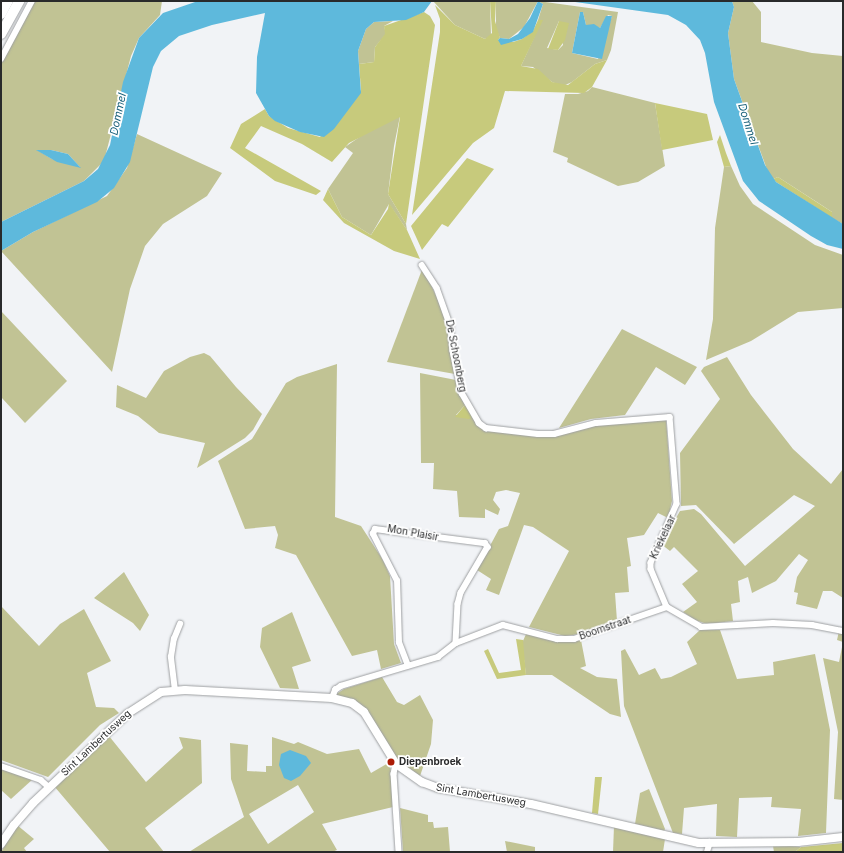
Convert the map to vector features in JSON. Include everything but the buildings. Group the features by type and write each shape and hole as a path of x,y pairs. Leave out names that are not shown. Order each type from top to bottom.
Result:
{"highway":[{"path":"1,14 8,1"},
{"path":"1,34 19,1"}],"street":[{"path":"1,59 32,1"},
{"name":"De Schoonberg","path":"422,265 437,288 451,327 453,351 462,394 479,423 486,428 554,434 596,423 670,417"},
{"name":"Kriekelaar","path":"667,607 650,569 651,562 677,504 670,417"},
{"name":"Mon Plaisir","path":"408,666 399,643 397,581 373,534 376,529 485,543 488,547 461,593 457,611 456,643"},
{"path":"667,607 701,627 773,623 812,625 843,631"},
{"name":"Boomstraat","path":"332,698 335,690 341,686 438,657 456,643 502,625 557,639 574,639 667,607"},
{"path":"175,690 171,657 174,639 180,624"},
{"name":"Sint Lambertusweg","path":"1,844 14,824 49,787 127,714 161,692 175,690 332,698 352,702 364,712 396,764 422,782 438,788 531,804 679,840 710,842 798,842 843,837"},
{"path":"396,764 394,774 398,852"},
{"path":"1,766 41,780 49,787"},
{"path":"707,852 710,842"}],"green space":[{"path":"35,1 162,1 160,15 139,38 131,56 104,161 84,181 1,222 1,64","holes":["37,150 51,150 68,154 80,167 52,159"]},
{"path":"433,1 490,1 491,36 485,39 455,25"},
{"path":"490,1 496,1 495,21 500,38 498,40 513,42 522,39 533,31 538,20 543,20 521,66 538,69 552,82 568,85 595,64 607,60 592,87 584,93 505,91 494,128 473,143 412,215 440,32 440,19 435,5 455,25 485,39 492,33"},
{"path":"496,1 538,1 524,27 509,39 500,38 496,29"},
{"path":"538,1 618,12 611,50 607,60 595,64 572,82 563,86 552,82 533,67 521,66 542,20 538,20 543,4","holes":["580,12 583,12 586,25 600,28 608,15 612,16 598,59 572,53","559,21 563,45 558,50 547,48"]},
{"path":"732,1 752,1 761,12 761,42 812,53 843,56 843,224 832,218 832,212 823,206 778,177 773,179 769,175 734,79 728,33 734,7"},
{"path":"424,12 430,16 435,25 406,224 388,194 400,117 349,143 332,162 302,144 261,126 245,148 321,191 316,195 275,181 230,148 241,124 265,109 269,116 288,128 320,137 361,90 359,64 374,62 375,47 385,34 384,26"},
{"path":"393,21 384,26 386,34 375,47 374,62 359,64 358,51 366,29 374,22"},
{"path":"559,21 569,23 565,40 558,50 548,49"},
{"path":"592,87 655,103 665,166 638,182 618,186 567,162 568,158 553,152 565,94 578,94 588,91"},
{"path":"655,103 707,114 713,140 662,150"},
{"path":"400,116 394,146 388,194 406,224 407,230 389,204 371,235 342,217 328,189 353,153 345,147 361,136"},
{"path":"137,134 222,173 207,196 163,224 145,246 130,289 112,372 1,251 33,232 107,196 127,168"},
{"path":"720,135 731,166 724,167 717,142"},
{"path":"467,158 494,169 448,227 442,224 422,250 411,226"},
{"path":"731,166 740,186 753,204 815,245 843,255 843,308 798,312 751,341 706,360 713,319 715,228 724,167"},
{"path":"778,177 832,212 832,218 773,179"},
{"path":"328,189 342,217 371,235 388,209 389,203 407,230 420,259 394,251 344,223 323,200"},
{"path":"423,267 447,320 455,374 387,362"},
{"path":"1,311 67,381 25,423 1,397"},
{"path":"622,329 697,367 685,385 656,367 625,415 591,419 559,428"},
{"path":"204,353 210,356 236,387 262,414 253,430 245,438 197,468 205,443 159,433 138,416 116,407 117,385 146,398 164,371 190,357"},
{"path":"727,357 751,395 793,449 831,484 843,469 843,598 832,591 823,591 817,609 796,604 798,593 794,592 797,577 808,560 799,554 776,581 752,593 748,577 738,581 740,602 731,604 733,621 707,624 695,620 683,612 697,602 682,584 698,571 674,547 670,551 661,544 680,511 694,509 701,514 745,566 815,506 794,495 734,544 696,505 681,506 680,453 720,399 701,371 704,367"},
{"path":"337,364 335,517 361,526 383,560 390,576 394,644 401,663 381,669 377,650 352,656 296,555 275,548 278,535 275,526 245,529 218,461 252,439 286,383 297,377"},
{"path":"420,373 456,380 465,405 456,415 473,416 485,428 542,436 593,424 666,418 672,501 668,518 658,513 644,535 627,538 631,566 627,567 629,592 615,593 617,621 580,634 565,636 529,627 569,551 533,527 524,525 499,595 486,590 491,579 477,570 499,529 508,526 520,493 506,490 496,492 493,500 500,509 498,515 485,509 485,518 459,517 457,491 433,489 434,463 421,463"},
{"path":"465,405 473,416 469,419 455,417"},
{"path":"124,572 149,615 140,631 133,623 94,598"},
{"path":"1,606 39,646 60,624 84,609 111,661 87,673 96,707 114,708 119,713 100,725 48,777 1,760"},
{"path":"292,612 311,661 292,667 299,689 280,688 260,647 262,628"},
{"path":"700,630 720,630 737,679 774,675 773,662 815,654 830,730 826,833 798,836 801,809 771,807 772,797 739,798 737,837 716,836 717,804 684,808 682,834 673,833 624,706 621,651 625,649 639,675 655,668 661,679 671,677 697,664 687,642"},
{"path":"839,631 843,632 843,642 837,640"},
{"path":"527,632 555,641 581,640 586,666 580,668 597,677 617,679 621,717 610,714 552,675 526,675 522,643"},
{"path":"516,639 523,640 526,675 497,679 484,651 488,649 499,673 521,670"},
{"path":"843,642 843,800 834,799 838,732 823,658 839,662"},
{"path":"382,677 397,702 404,705 420,695 433,720 431,744 420,776 399,762 360,704 335,695 344,689"},
{"path":"109,736 146,782 183,748 179,737 201,740 202,783 145,828 164,852 110,852 54,786"},
{"path":"272,737 294,744 298,742 327,754 359,749 371,773 390,762 393,807 322,824 337,850 332,852 189,852 244,817 231,779 230,743 248,745 247,771 266,772 266,766 272,766","holes":["298,785 314,812 268,844 249,814"]},
{"path":"1,769 33,779 11,799 1,790"},
{"path":"595,777 602,777 598,814 592,813"},
{"path":"649,789 665,829 664,831 635,824 640,793"},
{"path":"400,808 428,815 428,822 433,822 434,828 448,827 450,852 403,852"},
{"path":"17,825 34,839 24,848 27,852 1,852"},
{"path":"614,826 665,839 663,852 613,852"},
{"path":"505,841 535,847 535,852 507,852"},
{"path":"843,843 843,852 795,852 801,847"},
{"path":"773,846 801,847 795,852 774,852"}],"water":[{"name":"Dommel","path":"198,1 432,1 424,12 406,20 374,22 366,29 358,51 361,93 334,129 324,137 300,132 275,121 269,116 256,93 257,57 265,13 212,25 179,36 161,51 153,67 130,162 114,188 97,202 33,232 1,251 1,222 84,181 98,169 110,145 123,82 139,38 163,13"},
{"path":"538,1 543,4 533,32 522,39 501,45 498,40 500,38 509,39 518,34 530,18"},
{"name":"Dommel","path":"568,1 732,1 734,7 728,33 734,79 765,165 776,182 843,224 843,249 827,245 811,236 759,201 743,181 714,102 705,53 700,40 686,25 668,15"},
{"path":"580,12 583,12 586,25 594,24 600,28 606,16 612,16 602,59 572,53"},
{"path":"36,150 51,150 68,154 81,168 57,162"},
{"path":"290,750 306,756 311,763 300,776 291,781 284,778 279,765 281,754"}],"place":[{"name":"Diepenbroek","path":"391,762"}]}
